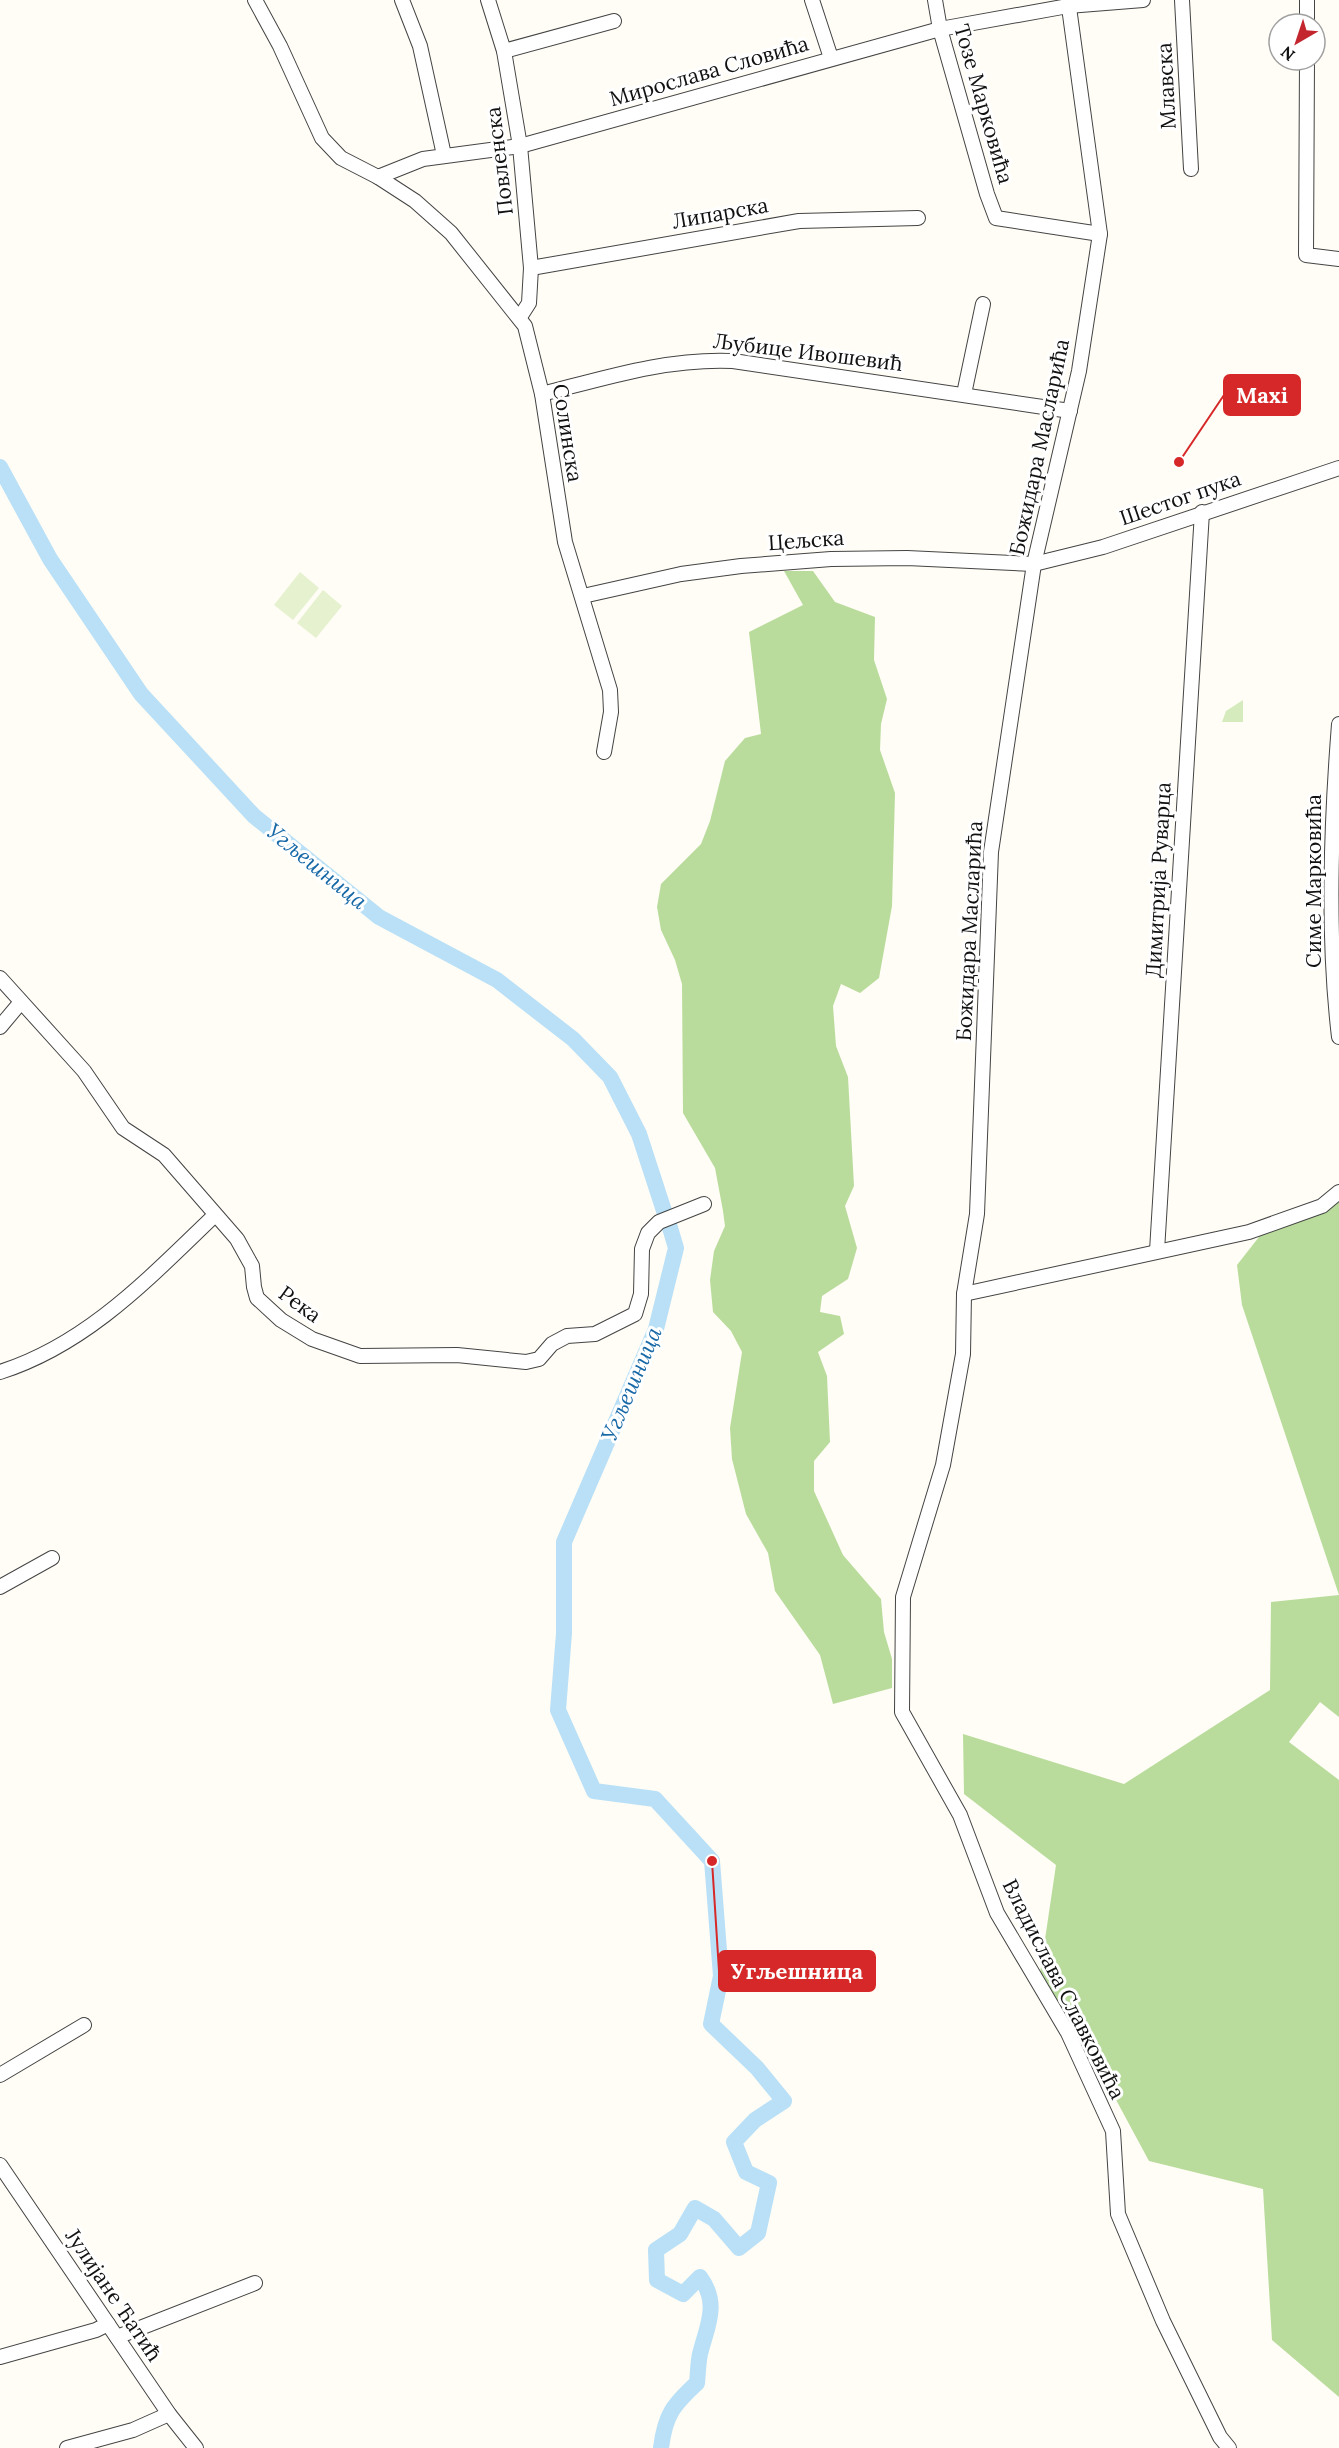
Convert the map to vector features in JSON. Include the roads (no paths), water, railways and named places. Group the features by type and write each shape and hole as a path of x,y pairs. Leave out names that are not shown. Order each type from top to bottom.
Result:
{"street":[{"name":"Солинска","path":"255,0 322,138 341,158 378,177 415,201 451,232 520,317 528,333 542,394 565,542 610,690 611,712 603,752"},
{"path":"378,177 407,163 444,155 420,46 402,0"},
{"name":"Повленска","path":"488,0 504,51 520,146 531,268 529,303 520,317"},
{"path":"813,0 831,58"},
{"name":"Тозе Марковића","path":"935,0 940,29 987,194 996,218 1100,234"},
{"name":"Мирослава Словића","path":"444,155 520,146 940,29 1068,3 1143,0"},
{"name":"Млавска","path":"1182,0 1191,169"},
{"name":"Божидара Масларића","path":"960,1815 902,1712 903,1597 943,1465 963,1354 964,1294 977,1214 991,852 1034,564 1071,411 1100,234 1068,3"},
{"path":"504,51 614,21"},
{"path":"1306,72 1306,255 1339,260"},
{"name":"Липарска","path":"531,268 799,221 918,218"},
{"path":"964,394 983,304"},
{"name":"Љубице Ивошевић","path":"542,394 650,367 710,360 733,360 1071,411"},
{"name":"Шестог пука","path":"1034,564 1104,546 1339,468"},
{"name":"Димитрија Руварца","path":"1157,1251 1202,512"},
{"name":"Цељска","path":"583,596 681,574 741,566 831,559 907,558 1034,564"},
{"name":"Симе Марковића","path":"1339,724 1332,810 1335,999 1339,1037"},
{"name":"Река","path":"0,978 84,1071 123,1128 164,1155 247,1254 252,1266 254,1287 258,1298 281,1320 312,1340 360,1356 457,1355 526,1362 539,1359 552,1344 567,1336 595,1334 617,1325 635,1314 641,1294 642,1249 648,1233 659,1222 704,1204"},
{"path":"0,1027 21,1002"},
{"path":"964,1294 1249,1232 1322,1206 1339,1192"},
{"path":"0,1372 86,1331 114,1311 215,1215"},
{"path":"0,1587 52,1558"},
{"name":"Владислава Славковића","path":"960,1815 997,1913 1068,2033 1113,2131 1118,2214 1163,2321 1220,2437 1229,2448"},
{"path":"0,2075 84,2025"},
{"name":"Јулијане Ћатић","path":"0,2164 169,2414 196,2448"},
{"path":"117,2337 255,2283"},
{"path":"0,2357 96,2330 108,2324"},
{"path":"67,2448 133,2430 169,2414"}],"waterway":[{"name":"Угљешница","path":"0,467 50,559 141,694 254,816 379,917 497,980 573,1039 610,1077 639,1134 666,1217"},
{"name":"Угљешница","path":"661,2448 665,2427 672,2411 697,2383 699,2357 711,2306 706,2287 700,2277 683,2294 657,2280 656,2250 680,2234 695,2208 714,2219 739,2248 758,2233 769,2183 746,2172 734,2142 755,2120 784,2101 757,2068 711,2024 721,1976 712,1861 655,1799 594,1791 558,1710 564,1633 564,1542 656,1329 676,1248 668,1221"}],"place":[{"name":"Maxi","path":"1179,462"},
{"name":"Угљешница","path":"712,1861"}]}
